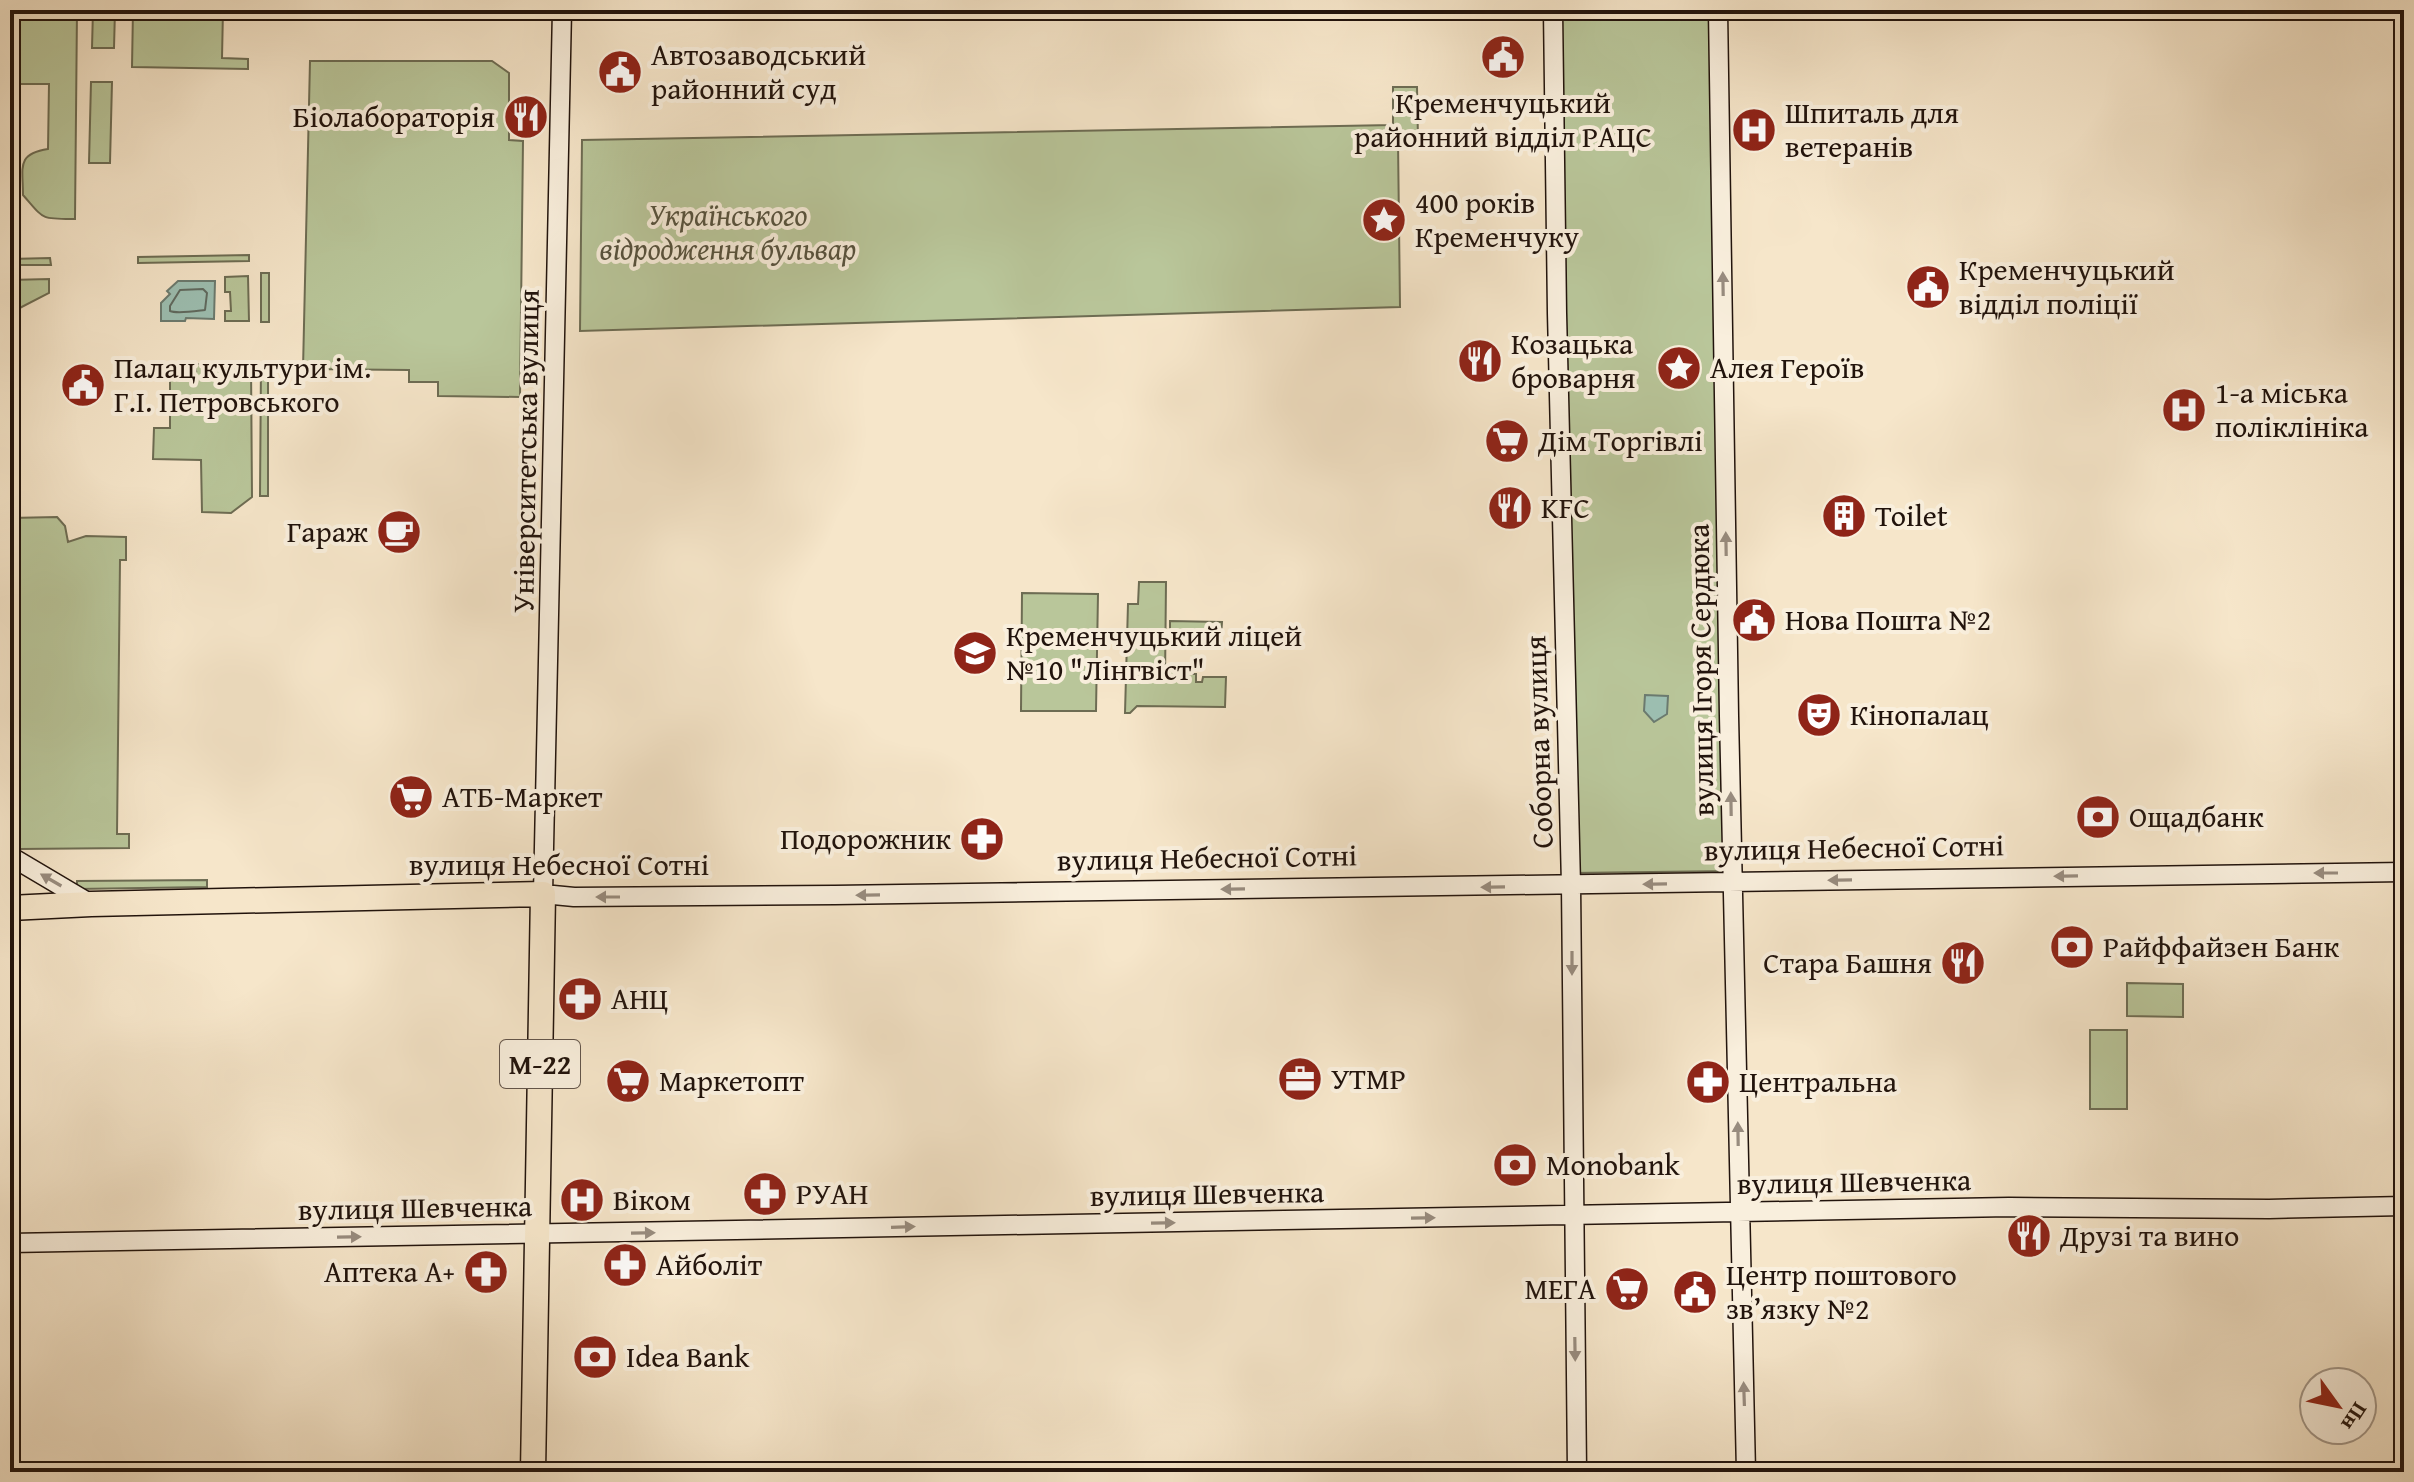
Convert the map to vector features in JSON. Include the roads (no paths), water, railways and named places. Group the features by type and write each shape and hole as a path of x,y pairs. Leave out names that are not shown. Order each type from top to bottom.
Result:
{"highway":[{"name":"вулиця Небесної Сотні","path":"10,908 543,894"},
{"name":"М-22","path":"533,1472 543,894"}],"street":[{"name":"Університетська вулиця","path":"543,894 562,10"},
{"name":"Соборна вулиця","path":"1553,10 1557,324 1571,885 1577,1472"},
{"name":"вулиця Ігоря Сердюка","path":"1718,10 1746,1472"},
{"path":"10,856 91,904"},
{"name":"вулиця Небесної Сотні","path":"543,894 574,897 835,895 2404,872"},
{"name":"вулиця Шевченка","path":"10,1243 2009,1207 2269,1209 2404,1206"}],"water":[{"path":"178,281 215,281 214,319 161,321 161,303 170,294 167,291"},
{"path":"1645,695 1668,696 1667,714 1654,722 1644,711"}],"place":[{"name":"Кременчуцький районний відділ РАЦС","path":"1503,57"},
{"name":"Автозаводський районний суд","path":"620,72"},
{"name":"Біолабораторія","path":"526,117"},
{"name":"Шпиталь для ветеранів","path":"1754,130"},
{"name":"400 років Кременчуку","path":"1384,220"},
{"name":"Кременчуцький відділ поліції","path":"1928,287"},
{"name":"Козацька броварня","path":"1480,361"},
{"name":"Алея Героїв","path":"1679,368"},
{"name":"Палац культури ім. Г.І. Петровського","path":"83,385"},
{"name":"1-а міська поліклініка","path":"2184,410"},
{"name":"Дім Торгівлі","path":"1507,441"},
{"name":"KFC","path":"1510,508"},
{"name":"Toilet","path":"1844,516"},
{"name":"Гараж","path":"399,532"},
{"name":"Нова Пошта №2","path":"1754,620"},
{"name":"Кременчуцький ліцей №10 \"Лінгвіст\"","path":"975,653"},
{"name":"Кінопалац","path":"1819,715"},
{"name":"АТБ-Маркет","path":"411,797"},
{"name":"Ощадбанк","path":"2098,817"},
{"name":"Подорожник","path":"982,839"},
{"name":"Райффайзен Банк","path":"2072,947"},
{"name":"Стара Башня","path":"1963,963"},
{"name":"АНЦ","path":"580,999"},
{"name":"УТМР","path":"1300,1079"},
{"name":"Маркетопт","path":"628,1081"},
{"name":"Центральна","path":"1708,1082"},
{"name":"Monobank","path":"1515,1165"},
{"name":"РУАН","path":"765,1194"},
{"name":"Віком","path":"582,1200"},
{"name":"Друзі та вино","path":"2029,1236"},
{"name":"Айболіт","path":"625,1265"},
{"name":"Аптека А+","path":"486,1272"},
{"name":"МЕГА","path":"1627,1289"},
{"name":"Центр поштового зв’язку №2","path":"1695,1292"},
{"name":"Idea Bank","path":"595,1357"}],"park label":[{"name":"Українського відродження бульвар","path":"728,232"}]}
